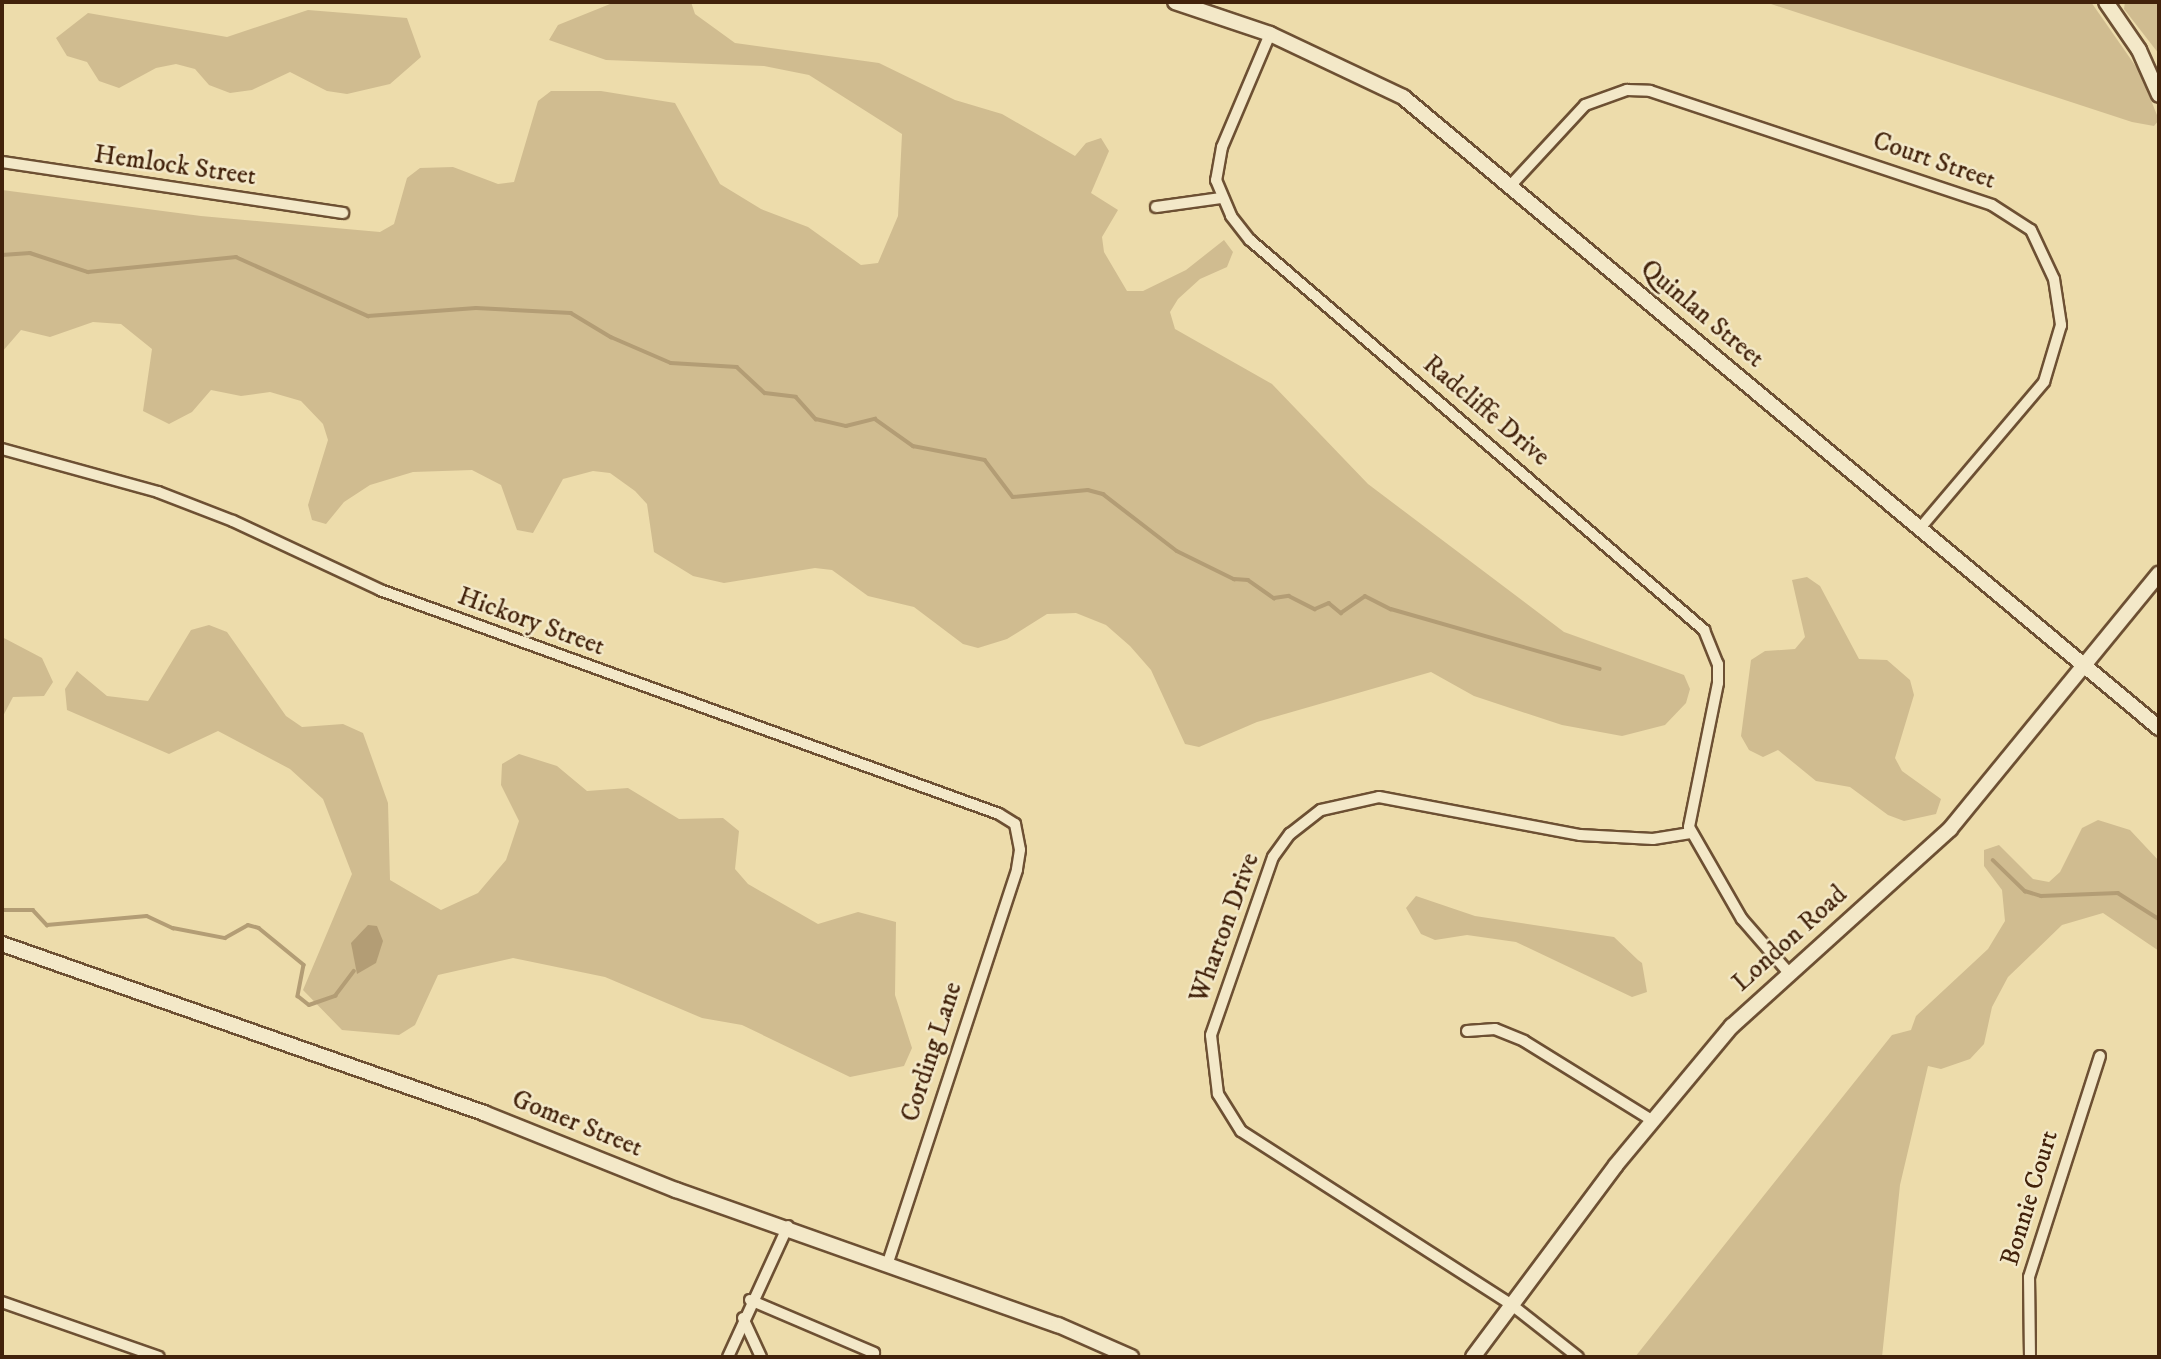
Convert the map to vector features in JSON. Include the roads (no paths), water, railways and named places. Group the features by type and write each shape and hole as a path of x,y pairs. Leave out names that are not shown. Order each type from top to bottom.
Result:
{"street":[{"name":"Quinlan Street","path":"1175,2 1270,34 1404,97 2159,728"},
{"path":"2106,2 2139,50 2159,94"},
{"path":"1156,207 1221,198 1216,180 1222,147 1270,34"},
{"name":"Court Street","path":"1511,185 1585,105 1627,90 1650,91 1992,205 2031,230 2054,279 2062,325 2045,382 1920,528"},
{"name":"Hemlock Street","path":"2,162 343,213"},
{"name":"Radcliffe Drive","path":"1221,198 1250,240 1704,630 1718,664 1718,683 1691,833"},
{"name":"Hickory Street","path":"2,449 158,492 449,617 999,814 1018,828 1019,856"},
{"name":"London Road","path":"1473,1357 1653,1121 1732,1026 1950,829 2086,668 2159,574"},
{"name":"Wharton Drive","path":"1578,1357 1512,1305 1266,1150 1227,1114 1212,1068 1211,1035 1273,857 1290,834 1321,810 1379,797 1580,835 1653,839 1691,833"},
{"path":"1691,833 1742,919 1789,974"},
{"name":"Cording Lane","path":"888,1263 1019,856"},
{"name":"Gomer Street","path":"2,944 288,1041 676,1189 888,1263 1131,1357"},
{"path":"1466,1031 1495,1029 1524,1041 1653,1121"},
{"name":"Bonnie Court","path":"2030,1357 2028,1277 2100,1056"},
{"path":"727,1357 750,1300 788,1226"},
{"path":"750,1300 874,1353"},
{"path":"2,1302 159,1357"},
{"path":"743,1318 761,1357"}],"waterway":[{"path":"2,255 30,253 88,272 236,257 368,316 476,308 571,313 611,337 671,363 737,367 765,393 796,397 816,419 846,426 875,419 913,446 985,460 1013,497 1088,490 1103,494 1177,551 1234,579 1248,580 1274,598 1289,596 1315,609 1329,603 1341,613 1365,596 1391,609 1600,669"},
{"path":"1993,860 2025,891 2041,896 2118,893 2159,919"},
{"path":"2,910 33,910 47,925 147,916 173,928 225,938 248,925 259,928 304,965 298,996 309,1005 335,996 354,971"}]}
